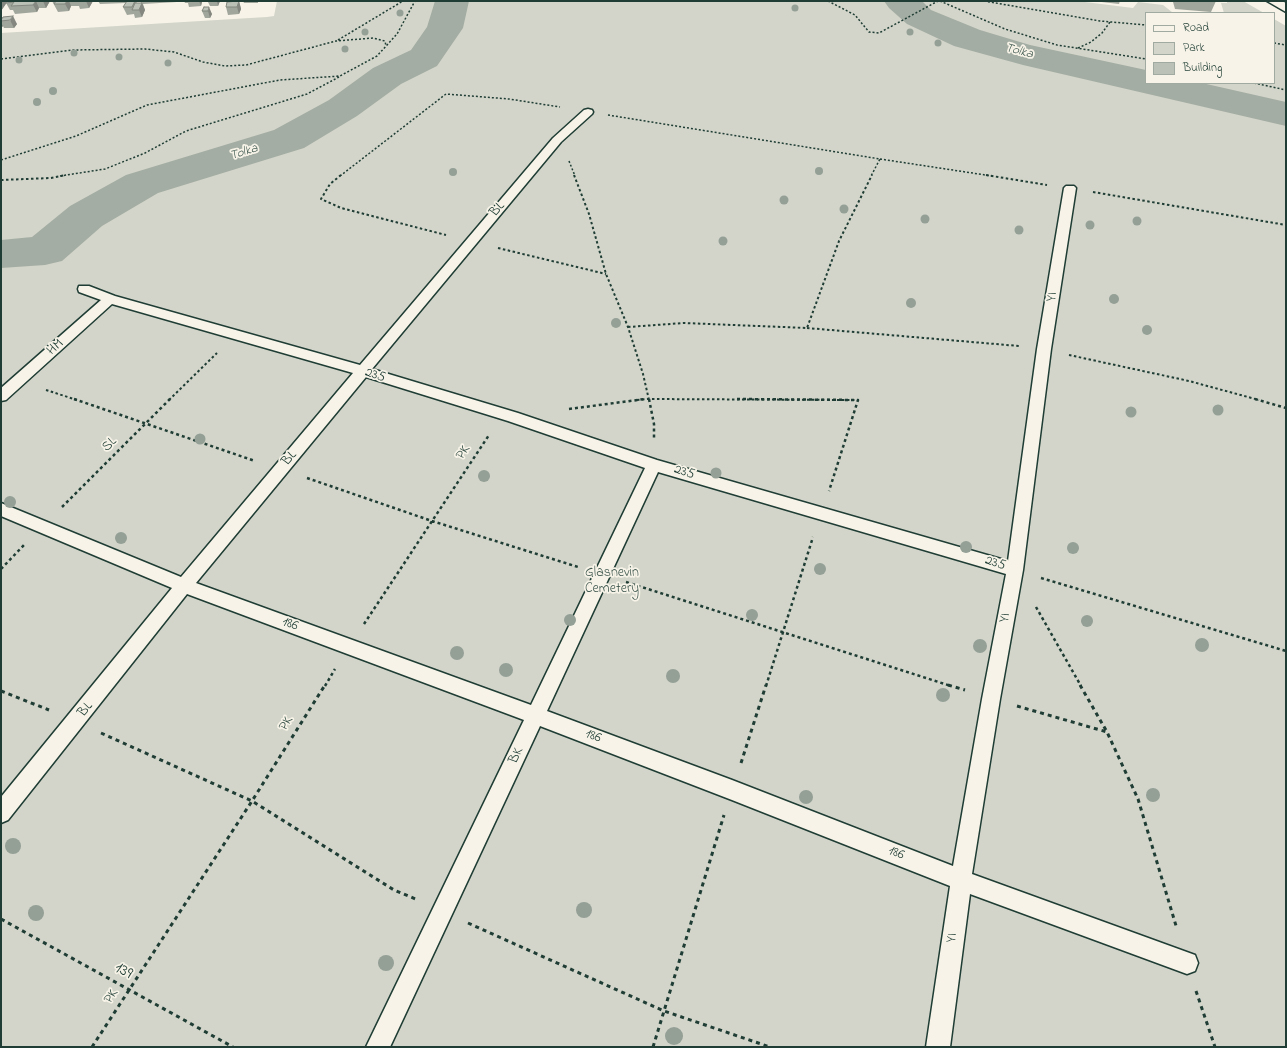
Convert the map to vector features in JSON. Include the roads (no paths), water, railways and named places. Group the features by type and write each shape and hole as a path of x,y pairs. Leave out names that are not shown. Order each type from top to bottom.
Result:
{"street":[{"path":"1273,1 1286,8"}],"lane":[{"name":"BL","path":"1,813 76,722 184,586 471,241 557,140 588,112"},
{"name":"YI","path":"938,1047 961,880 991,699 1015,570 1044,349 1070,188"},
{"name":"235","path":"84,289 110,299 334,362 362,372 503,414 654,465 1015,570"},
{"name":"HM","path":"1,396 110,299"},
{"name":"BK","path":"378,1047 654,465"},
{"name":"186","path":"1,509 184,586 536,716 732,790 961,880 1187,963"}],"waterway":[{"name":"Tolka","path":"1,254 45,251 86,216 142,184 289,139 343,108 387,76 424,58 445,28 452,1"},
{"name":"Tolka","path":"901,1 919,17 967,38 1023,54 1145,82"},
{"name":"Tolka","path":"1155,84 1286,114"}],"park label":[{"name":"Glasnevin Cemetery","path":"612,582"}]}
